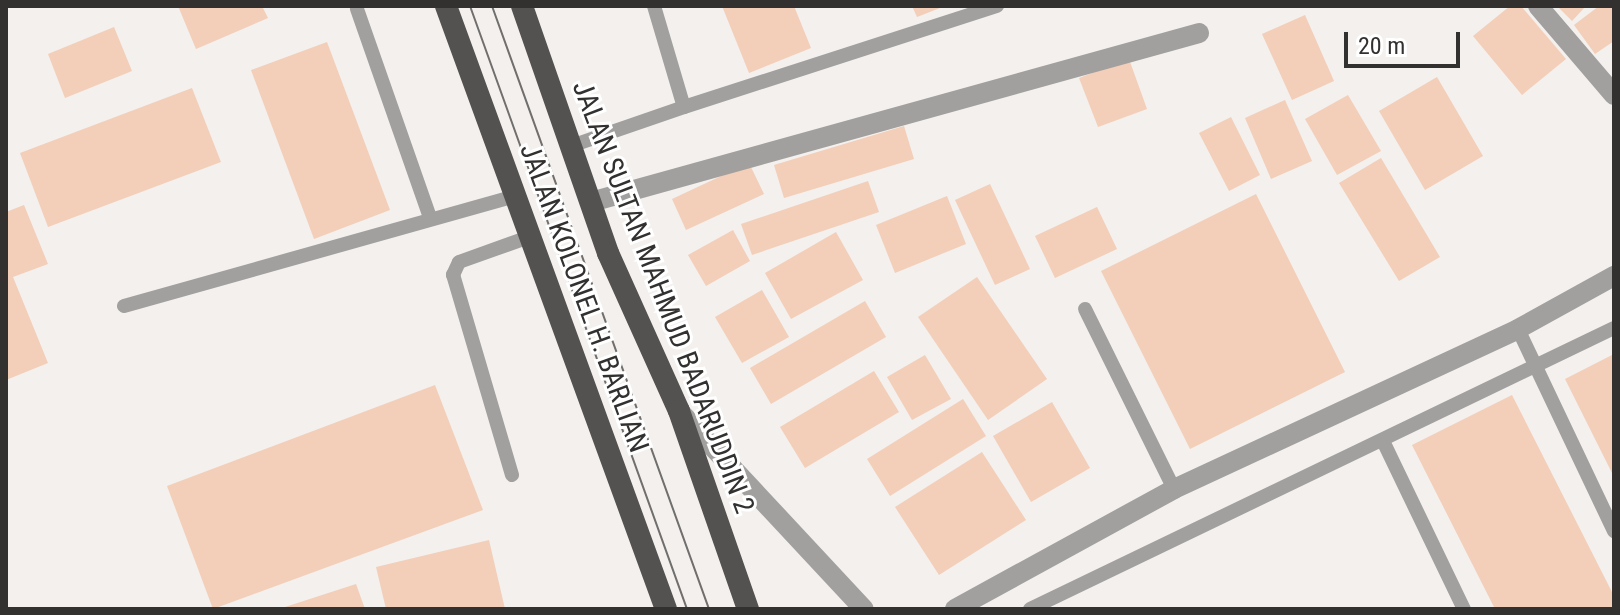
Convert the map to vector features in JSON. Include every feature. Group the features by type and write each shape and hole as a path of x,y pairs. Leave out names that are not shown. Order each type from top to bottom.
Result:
{"highway":[{"name":"JALAN KOLONEL H. BARLIAN","path":"446,6 666,609"},
{"name":"JALAN SULTAN MAHMUD BADARUDDIN 2","path":"522,6 591,202 679,411 748,609"}],"street":[{"path":"1538,6 1614,95"},
{"path":"591,202 1199,33"},
{"path":"955,609 1174,489 1518,329 1614,276"},
{"path":"679,411 864,609"}],"lane":[{"path":"654,6 684,107"},
{"path":"571,146 997,6"},
{"path":"357,9 430,217"},
{"path":"124,306 430,217 515,196"},
{"path":"512,475 453,275 459,262 529,237"},
{"path":"1085,309 1174,489"},
{"path":"1030,609 1614,328"},
{"path":"1518,329 1534,369 1614,531"},
{"path":"1383,441 1464,609"}],"building":[{"path":"178,6 262,6 268,18 196,49"},
{"path":"722,6 794,6 811,48 749,73"},
{"path":"912,6 945,6 917,17"},
{"path":"1510,6 1521,6 1566,59 1522,95 1473,36"},
{"path":"1557,6 1586,6 1572,21"},
{"path":"1599,6 1614,6 1614,41 1595,54 1574,25"},
{"path":"1305,15 1334,81 1292,100 1262,34"},
{"path":"114,27 132,71 65,98 48,54"},
{"path":"327,42 390,210 314,239 251,70"},
{"path":"1129,59 1147,109 1098,127 1079,78"},
{"path":"1437,77 1483,156 1425,190 1379,111"},
{"path":"192,88 221,162 48,227 20,153"},
{"path":"1348,95 1381,151 1337,175 1305,119"},
{"path":"1285,100 1312,161 1271,179 1245,118"},
{"path":"1231,117 1260,175 1229,191 1199,133"},
{"path":"904,126 914,159 784,198 774,165"},
{"path":"1381,158 1440,257 1399,281 1339,183"},
{"path":"749,163 764,194 686,230 672,199"},
{"path":"868,181 879,212 752,255 741,224"},
{"path":"990,184 1030,269 995,285 955,200"},
{"path":"1256,194 1345,372 1190,449 1101,271"},
{"path":"947,196 966,244 895,273 876,225"},
{"path":"24,205 48,264 13,277 48,363 6,380 6,212"},
{"path":"1097,207 1117,249 1055,278 1035,236"},
{"path":"733,230 750,261 706,286 688,255"},
{"path":"836,232 863,280 791,319 765,273"},
{"path":"977,277 1047,379 988,420 918,317"},
{"path":"762,290 789,337 742,363 715,317"},
{"path":"865,301 886,337 771,404 750,368"},
{"path":"1614,354 1614,477 1565,379"},
{"path":"925,355 951,399 912,420 887,377"},
{"path":"874,371 899,412 805,468 780,427"},
{"path":"435,385 483,510 213,609 167,486"},
{"path":"1512,395 1614,596 1614,609 1495,609 1412,445"},
{"path":"963,399 986,436 890,496 867,459"},
{"path":"1052,402 1090,468 1031,502 993,436"},
{"path":"982,452 1026,520 939,575 895,507"},
{"path":"489,540 505,609 386,609 376,567"},
{"path":"356,584 365,609 282,609 282,608"}],"tram line":[{"path":"470,6 687,609"},
{"path":"492,6 709,609"}]}
